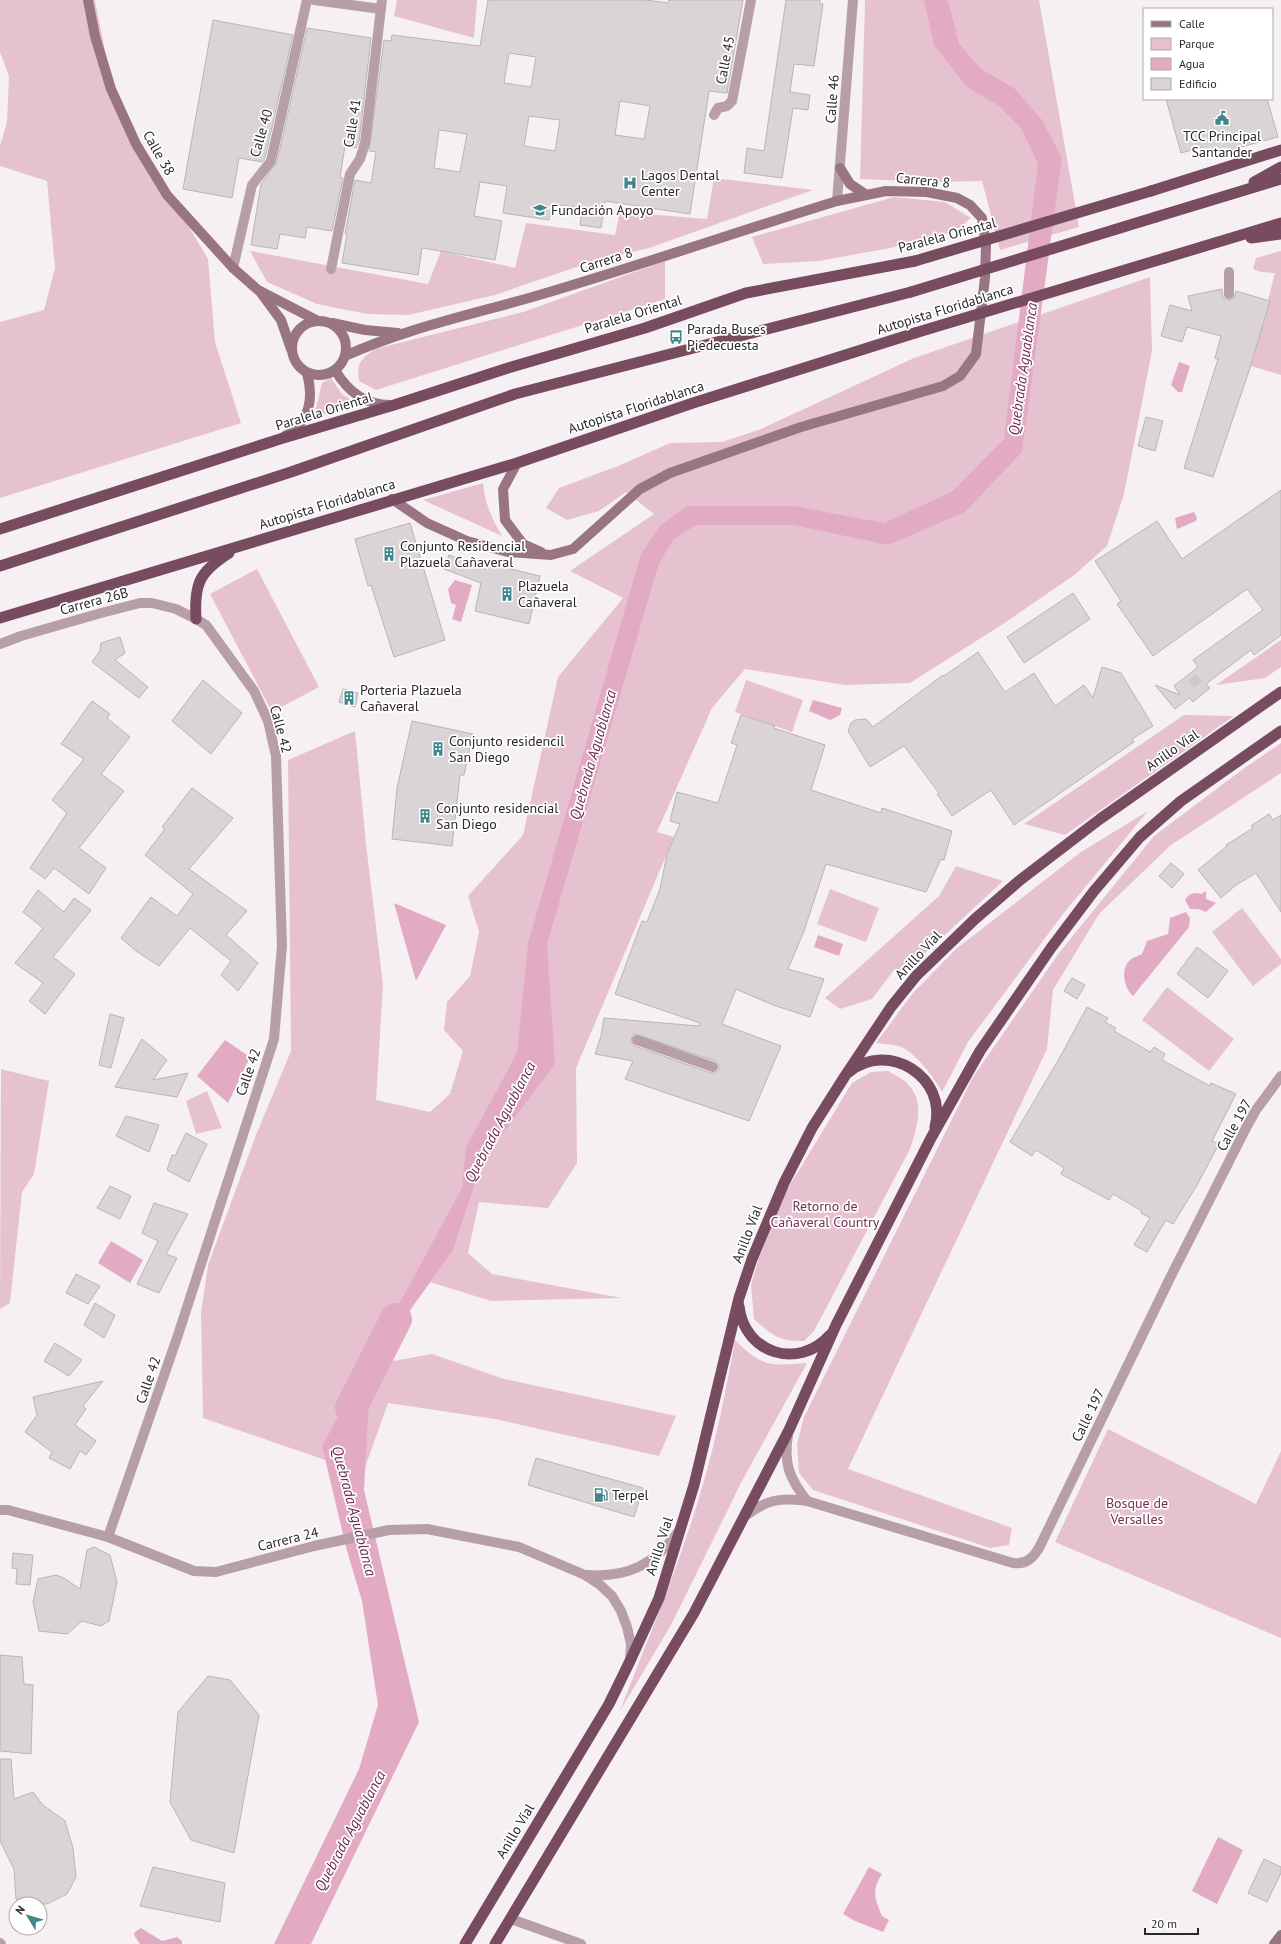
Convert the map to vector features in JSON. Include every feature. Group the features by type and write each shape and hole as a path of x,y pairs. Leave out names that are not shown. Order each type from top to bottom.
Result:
{"highway":[{"name":"Paralela Oriental","path":"0,529 280,439 394,406 508,368 645,328 746,293 914,261 1151,191 1281,150"},
{"path":"1235,193 1281,167"},
{"name":"Autopista Floridablanca","path":"0,566 291,472 516,394 911,292 1281,179"},
{"name":"Autopista Floridablanca","path":"0,618 517,462 915,333 1164,258 1221,243 1281,223"},
{"path":"1221,243 1281,234"},
{"path":"196,619 196,592 201,578 214,563 244,545"},
{"name":"Anillo Víal","path":"465,1944 609,1704 659,1598 694,1485 739,1298 752,1259 784,1183 812,1128 845,1076 891,1007 916,976 975,919 1019,881 1100,818 1281,692"},
{"path":"495,1944 694,1613 789,1430 836,1325 931,1138 980,1051 1051,948 1140,837 1169,811 1199,788 1281,731"},
{"path":"845,1076 857,1066 872,1061 896,1061 911,1068 924,1078 935,1099 937,1119 931,1138"},
{"path":"739,1298 740,1316 747,1332 760,1345 776,1352 793,1354 811,1350 826,1340 836,1325"}],"main road":[{"name":"Calle 38","path":"88,0 95,36 104,69 111,89 136,144 167,195 232,268 258,290 281,320 291,350"},
{"path":"840,168 850,184 865,194"},
{"name":"Carrera 8","path":"345,356 402,333 504,306 837,201 865,194 886,191 927,192 957,198 970,205 982,218 986,245 985,278 976,354 960,376 943,386 801,427 670,473 640,489 573,549 551,555 508,552 466,541 427,523 392,499"},
{"name":"Calle 38","path":"258,290 316,320"},
{"path":"316,320 328,322 341,332 345,339 345,356 335,370 324,375 307,373 298,366 291,350 291,344 296,332 304,324 316,320"},
{"name":"Carrera 8","path":"328,322 365,330 402,333"},
{"path":"335,370 342,382 353,393 365,400 380,405 394,406"},
{"path":"280,439 294,431 304,419 310,404 311,388 307,373"},
{"path":"517,462 503,489 505,520 523,544 551,555"},
{"path":"1274,1944 1281,1935"}],"street":[{"name":"Calle 40","path":"232,268 252,185 271,161 307,0"},
{"path":"314,0 381,5"},
{"name":"Calle 45","path":"714,115 718,108 727,106 732,101 751,0"},
{"name":"Calle 46","path":"837,201 853,0"},
{"name":"Calle 41","path":"331,269 350,174 360,159 365,143 381,5"},
{"path":"1229,272 1229,294"},
{"name":"Carrera 26B","path":"0,644 21,636 140,603 165,606 196,619"},
{"name":"Calle 42","path":"108,1538 178,1335 274,1039 282,946 276,756 268,721 254,691 215,636 206,625 196,619"},
{"path":"637,1040 713,1067"},
{"name":"Calle 197","path":"744,1516 758,1506 774,1500 790,1498 807,1501 1013,1563 1020,1564 1027,1562 1040,1546 1170,1278 1247,1126 1256,1110 1281,1076"},
{"path":"789,1430 786,1447 787,1465 792,1482 807,1501"},
{"name":"Carrera 24","path":"0,1510 8,1510 108,1538 194,1571 216,1572 314,1546 389,1530 427,1529 518,1547 585,1575 600,1584 612,1596 628,1627 631,1644 630,1662"},
{"name":"Carrera 24","path":"585,1575 602,1576 618,1574 649,1562 667,1547 681,1528"},
{"path":"511,1919 581,1944"}],"green space":[{"path":"0,0 95,0 115,102 208,259 215,342 241,423 0,498 0,322 44,310 55,268 47,181 0,166 0,146 7,122 9,76 0,52"},
{"path":"397,0 477,0 474,38 394,16"},
{"path":"865,0 1039,0 1079,227 1000,250 982,181 934,182 860,179"},
{"path":"714,178 813,190 649,248 597,260 495,295 408,315 367,314 317,304 267,282 250,251 428,284 441,251 515,268 526,223 615,235 620,212 707,219"},
{"path":"894,197 945,202 971,218 956,231 890,248 819,261 763,264 752,237"},
{"path":"1281,251 1281,375 1251,366 1275,273 1261,272 1253,269 1256,258"},
{"path":"665,261 665,299 376,390 359,381 358,370 361,362 375,349 523,312"},
{"path":"1150,277 1152,351 1124,494 1107,546 1073,576 1003,624 910,683 845,685 745,669 712,708 657,832 674,837 576,1068 577,1163 548,1208 479,1202 468,1253 492,1274 622,1298 491,1301 430,1282 371,1365 432,1354 504,1379 676,1416 659,1456 495,1419 388,1403 363,1473 203,1418 201,1313 208,1265 256,1135 291,1051 288,760 355,731 366,844 383,985 376,1100 430,1112 450,1094 463,1051 444,1030 447,1002 470,976 479,932 468,896 523,835 558,677 623,598 570,571 654,514 626,492 599,511 567,520 546,508 559,488 618,466 670,443 722,442 761,429 914,358"},
{"path":"331,378 342,394 359,405 314,417 322,383"},
{"path":"483,483 485,498 495,524 502,536 423,500"},
{"path":"257,569 319,687 272,712 210,594"},
{"path":"1281,640 1281,667 1265,678 1216,685"},
{"path":"746,680 803,700 792,732 735,712"},
{"path":"1184,715 1234,716 1065,835 1024,824"},
{"path":"1281,743 1281,773 1171,845 1099,914 1053,990 1047,1049 848,1469 1012,1528 1009,1545 990,1548 813,1490 799,1473 797,1444 804,1417 973,1077 1059,953 1154,836 1243,769"},
{"path":"1148,811 1063,914 968,1042 942,1092 919,1061 907,1050 895,1045 876,1043 913,993 956,949 1081,852"},
{"path":"956,866 1003,881 906,971 894,970 872,999 840,1009 825,998 939,896"},
{"path":"830,889 879,908 866,942 817,924"},
{"path":"1242,908 1281,959 1281,964 1253,986 1212,932"},
{"path":"1167,987 1234,1039 1209,1071 1142,1020"},
{"path":"1,1069 49,1081 34,1174 22,1192 10,1303 0,1309"},
{"name":"Retorno de Cañaveral Country","path":"888,1071 907,1083 913,1090 916,1098 918,1115 910,1149 814,1331 804,1341 782,1339 771,1333 754,1319 751,1285 759,1258 785,1193 852,1083 871,1072"},
{"path":"207,1091 222,1128 196,1134 186,1101"},
{"path":"735,1340 752,1355 767,1363 807,1363 742,1481 671,1625 620,1711 673,1574 692,1519 716,1435"},
{"name":"Bosque de Versalles","path":"1108,1429 1256,1504 1281,1451 1281,1638 1055,1542"}],"water":[{"path":"924,0 948,0 959,44 981,69 1014,88 1042,120 1062,158 1022,452 965,512 888,545 793,525 696,525 674,539 659,563 547,944 555,1064 483,1159 453,1250 371,1365 364,1490 419,1722 311,1944 274,1944 359,1769 378,1705 362,1601 347,1551 322,1446 462,1188 466,1147 517,1053 528,943 641,554 660,526 687,506 794,506 884,523 953,491 1004,439 1038,164 1021,128 999,106 967,87 934,45"},
{"path":"1179,362 1190,366 1182,392 1178,392 1171,385"},
{"path":"1194,512 1197,518 1196,521 1177,529 1175,518"},
{"path":"455,580 472,585 461,622 452,619 456,605 451,603 448,589"},
{"path":"813,700 842,708 840,715 830,720 809,711"},
{"path":"1206,891 1206,899 1216,903 1206,912 1198,909 1190,909 1185,900 1190,894 1201,894"},
{"path":"394,903 446,925 416,981"},
{"path":"1186,912 1190,918 1189,927 1133,996 1127,988 1124,978 1127,964 1131,959 1142,954 1147,941 1168,934 1170,918"},
{"path":"818,935 843,944 839,956 814,947"},
{"path":"225,1040 250,1057 228,1103 197,1076"},
{"path":"111,1241 143,1260 130,1283 98,1263"},
{"path":"1218,1837 1243,1850 1217,1904 1192,1891"},
{"path":"869,1867 882,1874 876,1885 875,1895 882,1916 889,1920 883,1932 855,1921 843,1914"},
{"path":"141,1928 162,1941 177,1937 182,1941 182,1944 140,1944 134,1935 135,1932"}],"building":[{"path":"488,0 646,0 668,3 669,0 743,0 727,93 709,91 690,214 605,201 601,228 580,225 582,208 553,204 549,220 503,213 507,186 480,182 474,216 502,221 495,260 422,248 418,275 342,263 347,234 345,234 355,180 371,183 376,152 369,151 384,40 391,41 392,35 480,46","holes":["509,53 536,57 531,87 504,83","620,101 650,106 644,139 615,135","529,116 560,120 555,151 524,146","439,130 467,134 460,172 434,168"]},
{"path":"786,0 820,0 820,4 823,4 814,66 794,64 790,92 810,95 808,110 793,108 782,178 744,173 747,148 764,151"},
{"path":"213,20 293,35 265,158 262,162 239,158 232,198 183,189"},
{"path":"307,28 371,38 359,142 356,148 345,146 340,177 343,178 332,231 307,227 305,238 280,234 277,249 251,245 261,184 277,162"},
{"name":"TCC Principal Santander","path":"1166,100 1267,100 1278,137 1204,157 1202,147 1181,153"},
{"path":"1222,289 1223,297 1229,300 1234,298 1236,291 1270,301 1250,368 1213,477 1184,468 1218,359 1215,358 1221,336 1187,327 1182,342 1161,336 1170,305 1192,311 1188,296"},
{"path":"1146,417 1163,421 1155,451 1138,446"},
{"path":"1281,490 1281,635 1254,655 1251,650 1206,684 1210,688 1193,702 1189,698 1175,709 1155,685 1180,695 1174,686 1198,667 1193,660 1263,610 1247,589 1153,656 1117,604 1121,601 1095,561 1157,521 1182,559"},
{"path":"410,523 445,640 394,657 371,585 368,586 355,539"},
{"name":"Plazuela Cañaveral","path":"449,555 485,569 486,563 540,576 529,624 475,611 481,583 444,569"},
{"path":"1073,593 1090,619 1024,663 1007,637"},
{"path":"120,637 125,653 115,660 148,687 139,698 92,662 100,651 101,643"},
{"path":"978,652 1005,692 1034,673 1055,706 1084,685 1093,698 1102,667 1121,673 1153,726 1132,739 1134,742 1014,825 991,790 952,816 937,794 939,793 904,746 870,767 848,731 851,723 855,720 866,719 873,727 943,675 944,676"},
{"path":"203,680 242,713 211,754 172,721"},
{"name":"Porteria Plazuela Cañaveral","path":"343,689 358,693 355,707 339,702"},
{"path":"92,701 110,714 107,718 130,737 101,774 124,791 79,848 106,868 89,894 54,868 45,879 30,868 67,813 52,800 84,759 61,744"},
{"path":"741,715 825,745 811,790 881,813 882,808 952,831 944,860 941,859 926,892 826,864 804,931 788,969 824,979 810,1017 773,1005 736,989 722,1024 781,1046 749,1121 625,1079 633,1061 595,1054 601,1036 604,1018 699,1026 700,1023 615,994 642,921 647,922 660,889 667,854 680,824 670,821 677,792 718,803 737,745 731,743","holes":["635,1034 715,1061 719,1065 719,1070 715,1073 711,1073 635,1046 631,1041 633,1035"]},
{"path":"412,721 473,734 464,775 460,775 452,846 392,839 397,788"},
{"path":"192,788 233,818 189,869 247,911 226,935 258,963 238,991 221,975 231,961 190,928 159,966 136,951 121,938 151,897 177,916 193,894 145,855 165,829 162,827"},
{"path":"1269,814 1273,820 1281,815 1281,912 1256,873 1236,885 1221,898 1198,870 1227,846 1226,845 1253,828 1251,826"},
{"path":"1171,863 1184,874 1172,888 1159,876"},
{"path":"38,890 64,912 74,898 91,910 53,957 75,974 45,1014 29,1001 43,983 15,963 43,928 23,912"},
{"path":"1197,947 1228,971 1208,998 1177,974"},
{"path":"1072,978 1085,985 1077,999 1064,991"},
{"path":"1087,1007 1108,1018 1105,1022 1116,1028 1114,1031 1150,1052 1154,1047 1165,1054 1162,1060 1210,1086 1211,1083 1236,1094 1212,1141 1219,1144 1196,1187 1173,1224 1166,1220 1147,1252 1134,1245 1150,1218 1141,1213 1142,1211 1113,1194 1109,1200 1061,1174 1064,1168 1036,1150 1032,1156 1010,1142 1060,1057"},
{"path":"110,1014 124,1018 111,1068 99,1065"},
{"path":"142,1039 167,1060 153,1080 188,1073 177,1097 115,1087"},
{"path":"126,1116 159,1125 149,1152 116,1136"},
{"path":"186,1133 207,1144 189,1182 167,1170 172,1155 175,1156"},
{"path":"110,1186 131,1196 120,1219 97,1208"},
{"path":"154,1203 188,1214 166,1254 177,1258 159,1293 137,1284 158,1241 142,1233"},
{"path":"76,1274 100,1286 88,1304 66,1293"},
{"path":"95,1303 115,1315 104,1338 84,1325"},
{"path":"55,1343 82,1360 69,1376 44,1361"},
{"path":"103,1381 83,1406 86,1409 75,1425 96,1441 86,1455 80,1451 70,1469 49,1458 52,1452 25,1432 37,1415 33,1397"},
{"name":"Terpel","path":"536,1458 643,1488 634,1517 528,1485"},
{"path":"94,1547 110,1555 117,1582 109,1621 101,1626 82,1621 67,1634 39,1631 33,1602 38,1579 56,1575 64,1578 80,1589 87,1550"},
{"path":"13,1553 33,1555 30,1585 16,1584 17,1569 12,1568"},
{"path":"0,1655 22,1657 24,1684 33,1685 31,1754 0,1751"},
{"path":"208,1676 230,1680 259,1715 234,1853 191,1840 170,1802 178,1712"},
{"path":"0,1759 11,1759 14,1799 33,1792 43,1805 65,1821 73,1848 76,1877 67,1894 48,1904 48,1896 16,1896 14,1869 0,1841"},
{"path":"1264,1859 1281,1867 1281,1873 1267,1902 1248,1893"},
{"path":"153,1867 225,1883 220,1922 140,1906"}],"waterway":[{"name":"Quebrada Aguablanca","path":"351,1408 396,1319"}],"tunnel":[{"path":"1192,677 1199,686"}],"place":[{"name":"TCC Principal Santander","path":"1222,118"},
{"name":"Lagos Dental Center","path":"630,183"},
{"name":"Fundación Apoyo","path":"540,210"},
{"name":"Parada Buses Piedecuesta","path":"676,337"},
{"name":"Conjunto Residencial Plazuela Cañaveral","path":"389,554"},
{"name":"Plazuela Cañaveral","path":"507,594"},
{"name":"Porteria Plazuela Cañaveral","path":"349,698"},
{"name":"Conjunto residencil San Diego","path":"438,749"},
{"name":"Conjunto residencial San Diego","path":"425,816"},
{"name":"Terpel","path":"601,1495"}]}
